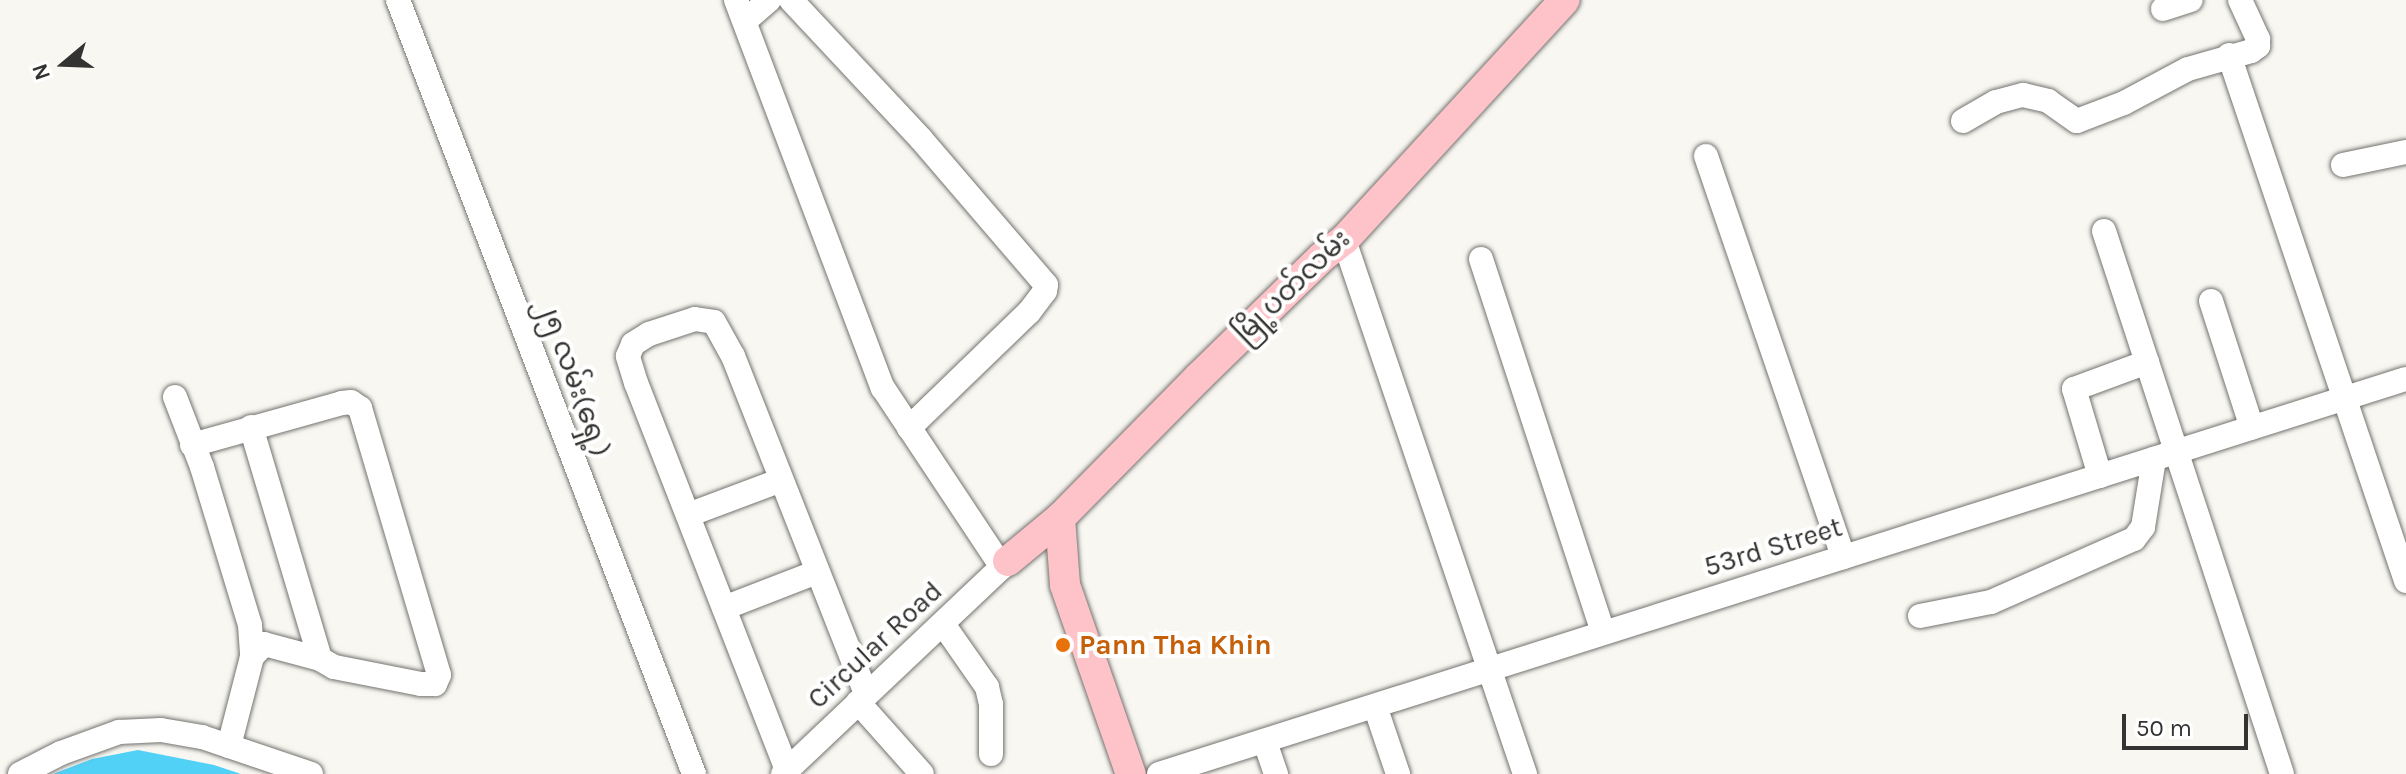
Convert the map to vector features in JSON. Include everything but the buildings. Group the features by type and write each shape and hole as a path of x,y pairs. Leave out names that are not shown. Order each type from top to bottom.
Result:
{"main road":[{"name":"မြို့ပတ်လမ်း","path":"1005,564 1060,518 1198,378 1344,240 1565,0"},
{"path":"1060,518 1065,585 1131,774"},
{"path":"1005,564 1043,567 1065,585"}],"street":[{"name":"၂၅ လမ်း(ရှေ့)","path":"398,0 694,774"},
{"path":"769,0 740,11 869,358 883,388 909,428 1005,564"},
{"path":"791,0 921,139 1046,285 1029,312 909,428"},
{"path":"2163,9 2191,0"},
{"path":"1963,121 1996,102 2023,95 2048,101 2077,121 2124,103 2188,69 2251,51 2258,46 2240,0"},
{"path":"2229,55 2406,581"},
{"path":"2343,165 2406,152"},
{"path":"1706,156 1843,557"},
{"path":"2104,231 2147,362 2165,456 2282,774"},
{"path":"1344,240 1525,774"},
{"path":"1481,259 1603,632"},
{"path":"2211,301 2252,428"},
{"path":"785,772 628,356 633,344 649,334 695,319 714,322 733,356 851,657 862,698 922,774"},
{"path":"2100,476 2074,389 2147,362"},
{"name":"53rd Street","path":"1159,774 2406,379"},
{"path":"175,397 250,625 252,657 229,746"},
{"path":"192,445 342,403 351,402 360,408 439,675 435,684 421,684 334,667 320,659 264,644 252,657"},
{"path":"251,427 320,659"},
{"path":"1920,616 1991,602 2134,539 2143,527 2165,456"},
{"path":"688,515 781,480"},
{"name":"Circular Road","path":"785,772 1005,564"},
{"path":"724,608 817,572"},
{"path":"943,624 987,687 991,754"},
{"path":"1375,706 1398,774"},
{"path":"20,774 61,753 119,732 161,730 202,737 311,774"},
{"path":"1265,742 1276,774"}],"water":[{"path":"138,750 214,765 241,774 53,774 92,759"}],"place":[{"name":"Pann Tha Khin","path":"1063,645"}]}
